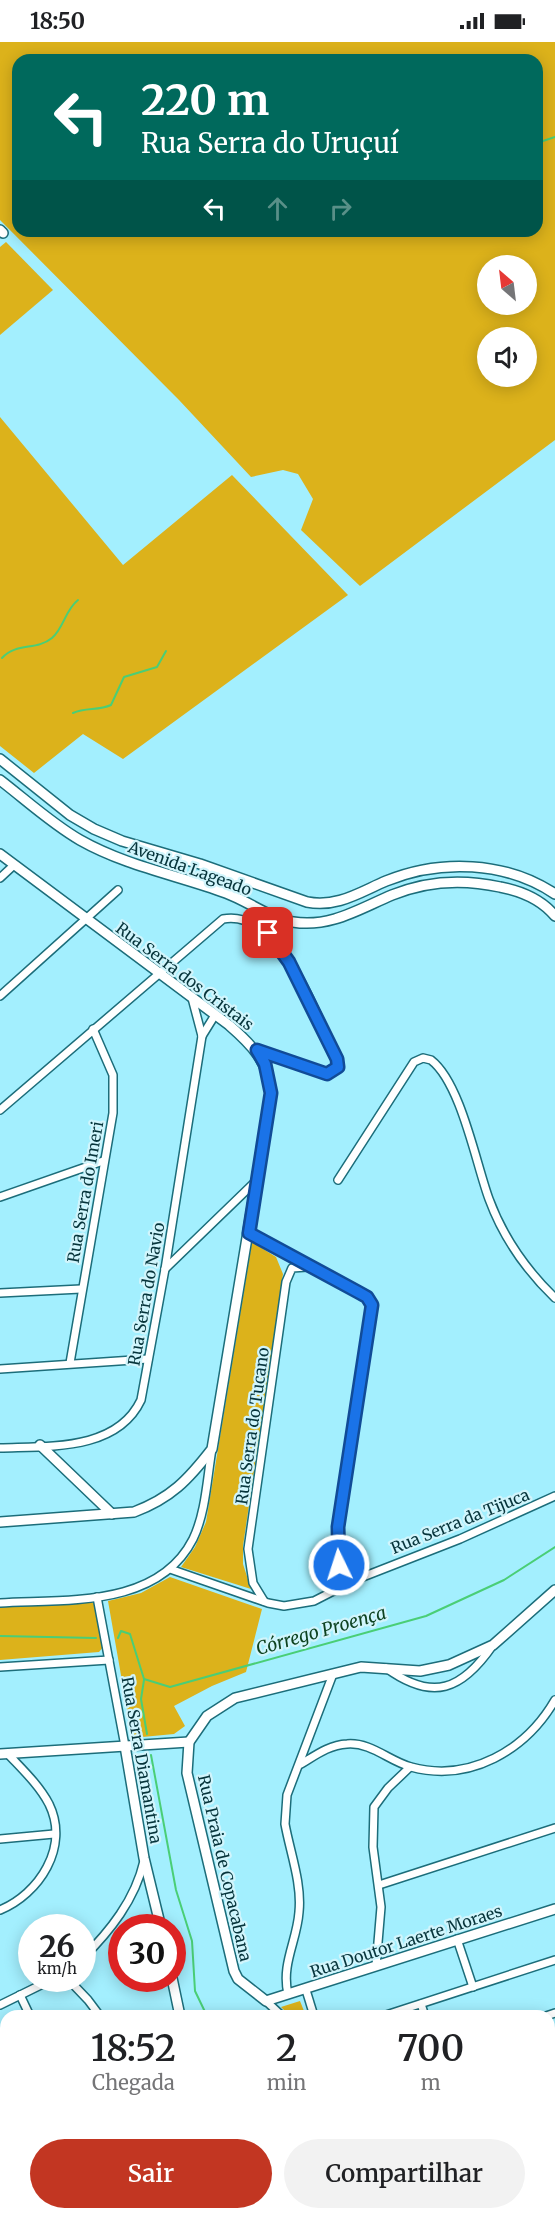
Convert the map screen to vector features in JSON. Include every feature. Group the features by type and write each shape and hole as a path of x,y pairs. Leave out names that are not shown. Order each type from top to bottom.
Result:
{"street":[{"name":"Avenida Lageado","path":"0,759 70,815 94,829 122,841 200,864 307,902 317,904 344,900 406,874 442,867 509,872 542,885 555,894"},
{"name":"Avenida Lageado","path":"0,780 63,829 99,849 147,868 229,894 291,921 326,922 346,917 410,890 461,882 515,890 543,905 555,916"},
{"name":"Rua Serra dos Cristais","path":"0,854 215,1015 257,1050 265,1064 271,1093 212,1449"},
{"path":"0,878 14,865"},
{"path":"0,996 118,890"},
{"path":"0,1110 223,919 245,920 268,933 289,962 337,1059 338,1067 327,1074 257,1050"},
{"name":"Rua Serra do Navio","path":"192,998 202,1036"},
{"name":"Rua Serra do Navio","path":"0,1448 87,1441 108,1435 135,1413 141,1400 165,1269 202,1036 215,1015"},
{"name":"Rua Serra do Imeri","path":"69,1363 113,1113 113,1075 93,1029"},
{"path":"338,1180 414,1062 423,1058 431,1060 447,1082 464,1117 484,1186 504,1233 524,1263 555,1298"},
{"path":"0,1197 103,1161"},
{"path":"165,1269 258,1179"},
{"path":"249,1233 301,1259 307,1267 367,1297 372,1305 338,1527 343,1586"},
{"name":"Rua Serra do Tucano","path":"264,1601 253,1583 248,1549 286,1282 292,1268 307,1267"},
{"path":"0,1293 81,1289"},
{"path":"0,1369 148,1359"},
{"path":"40,1445 112,1514"},
{"path":"0,1522 134,1512 154,1504 177,1490 212,1449"},
{"path":"0,1603 97,1597 130,1591 148,1584 170,1569 193,1538 204,1500 212,1449"},
{"name":"Rua Serra da Tijuca","path":"170,1569 264,1601 284,1606 305,1604 397,1562 460,1539 555,1496"},
{"path":"386,1668 398,1677 423,1688 441,1688 465,1679 477,1668 493,1645 555,1590"},
{"name":"Rua Serra Diamantina","path":"97,1597 144,1858 158,1914"},
{"path":"4,1754 189,1742 207,1716 235,1698 361,1667 420,1671 435,1669 493,1645"},
{"path":"0,1667 109,1660"},
{"path":"288,1994 285,1982 287,1960 300,1909 285,1824 287,1795 333,1674"},
{"path":"300,1764 328,1747 350,1743 383,1752 410,1767 452,1770 491,1761 507,1753 534,1730 555,1700"},
{"name":"Rua Praia de Copacabana","path":"189,1742 187,1755 191,1795 234,1971 238,1979 276,2010"},
{"path":"0,1910 17,1903 35,1887 51,1859 54,1834 50,1806 40,1790 4,1754"},
{"path":"376,1966 381,1907 373,1847 374,1807 388,1788 410,1767"},
{"path":"379,1885 555,1828"},
{"path":"0,1839 54,1834"},
{"path":"96,1943 116,1920 131,1897 140,1878 144,1858"},
{"name":"Rua Doutor Laerte Moraes","path":"266,2001 555,1909"},
{"path":"457,1939 473,1987"},
{"path":"402,2010 555,1960"},
{"path":"306,1990 312,2010"},
{"path":"0,2005 26,1992"},
{"path":"80,1992 96,2010"},
{"path":"175,1992 179,2010"},
{"path":"20,1995 27,2010"},
{"path":"421,2004 423,2010"}],"shaded area":[{"path":"0,42 555,42 555,440 360,586 301,530 313,499 298,474 283,470 251,477 179,400 17,237 543,237 543,54 12,54 12,232 0,220"},
{"path":"6,242 53,290 0,335 0,247"},
{"path":"0,417 123,565 232,475 348,595 123,759 83,734 34,773 0,746"},
{"path":"252,1242 276,1257 283,1274 243,1546 243,1564 251,1589 181,1567 195,1547 206,1522"},
{"path":"170,1577 262,1609 246,1672 212,1686 174,1706 185,1726 174,1734 132,1738 108,1601 141,1593"},
{"path":"91,1601 95,1605 104,1646 99,1652 0,1660 0,1606"},
{"path":"300,2001 304,2010 284,2010 281,2007"}],"waterway":[{"path":"543,141 555,137"},
{"path":"2,658 14,650 40,644 52,638 78,600"},
{"path":"73,713 111,705 124,677 157,667 166,651"},
{"name":"Córrego Proença","path":"118,1638 121,1631 130,1634 144,1679 170,1687 426,1616 504,1580 555,1547"},
{"path":"0,1636 96,1638"},
{"path":"144,1680 141,1699 147,1734"},
{"path":"151,1755 176,1890 192,1941 195,1991 204,2010"}],"route":[{"path":"268,933 289,962 337,1059 338,1067 334,1072 327,1074 257,1050 270,1079 271,1093 249,1233 301,1259 307,1267 367,1297 372,1305 338,1527 339,1565"}]}
